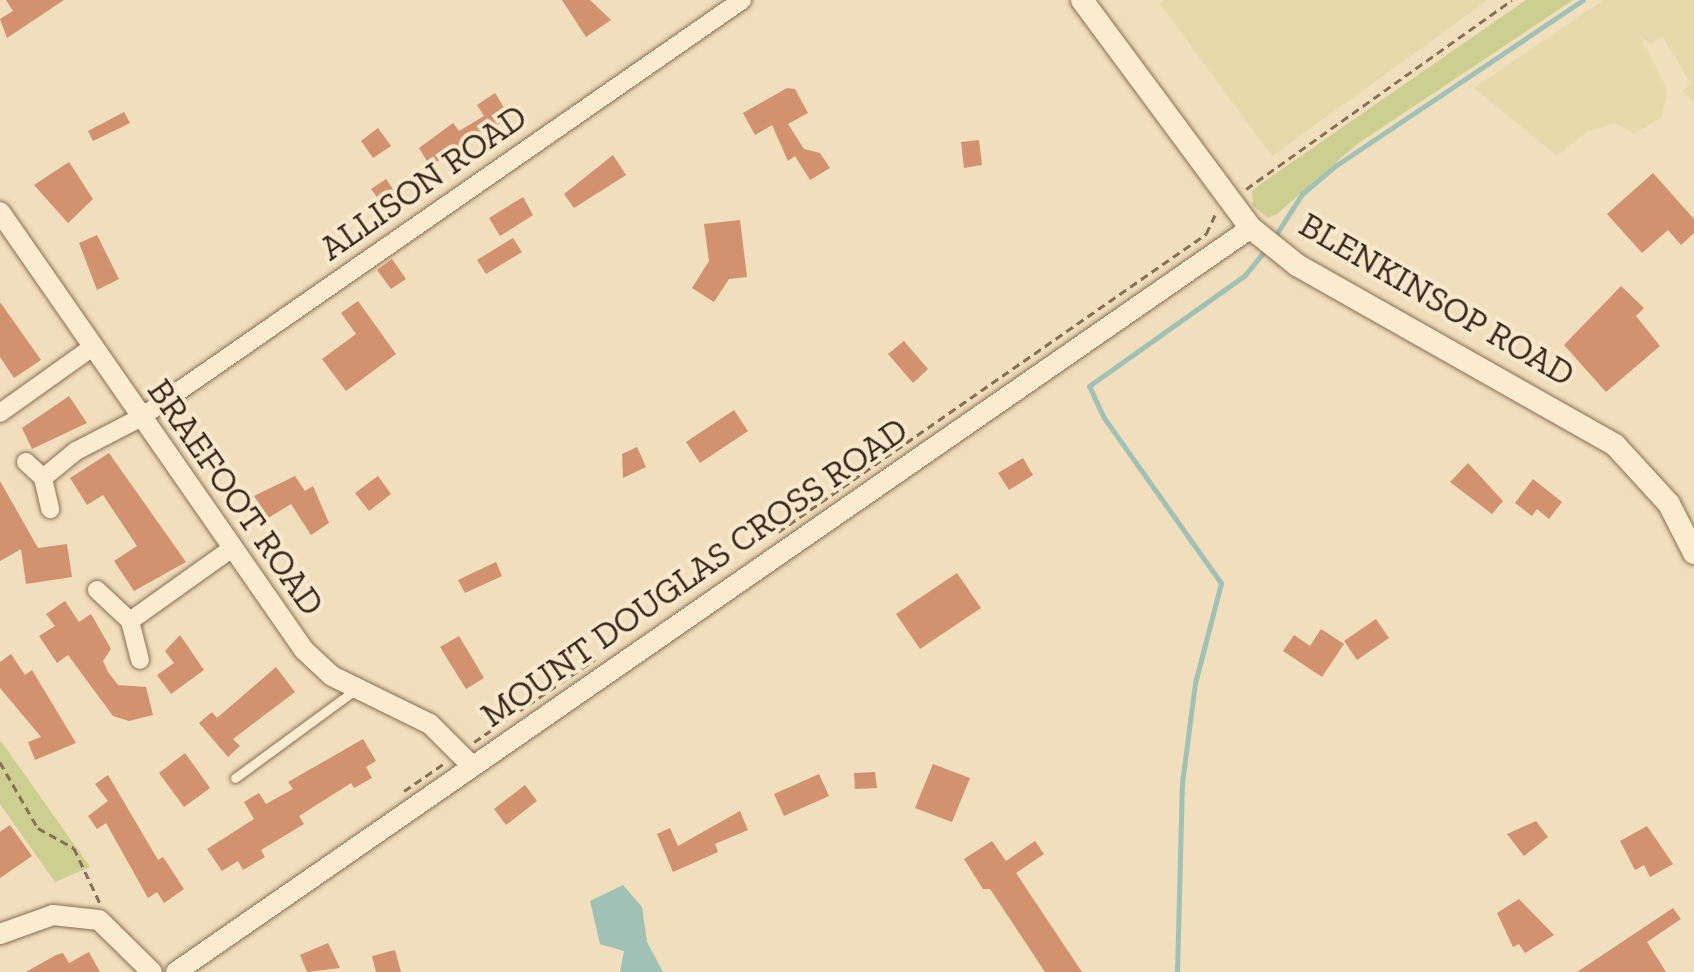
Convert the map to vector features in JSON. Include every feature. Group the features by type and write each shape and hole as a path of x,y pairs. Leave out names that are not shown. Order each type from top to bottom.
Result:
{"main road":[{"name":"BLENKINSOP ROAD","path":"1082,0 1251,228 1297,265 1615,445 1669,504 1694,552"}],"street":[{"name":"ALLISON ROAD","path":"43,478 76,451 140,418 742,0"},
{"name":"BRAEFOOT ROAD","path":"0,212 304,650 358,688 430,724 466,758"},
{"name":"MOUNT DOUGLAS CROSS ROAD","path":"176,972 466,758 1251,228"},
{"path":"0,412 91,348"},
{"path":"26,462 43,478 50,510"},
{"path":"130,621 231,549"},
{"path":"98,590 130,621 140,660"},
{"path":"0,934 52,915 99,920 152,972"}],"lane":[{"path":"235,778 358,688"}],"path":[{"path":"1240,192 1512,0"},
{"path":"766,540 1206,234 1221,208"},
{"path":"397,796 466,758 605,652"},
{"path":"0,762 38,828 74,848 101,897 99,920"}],"shaded area":[{"path":"1165,0 1488,0 1272,156 1160,4"},
{"path":"1603,0 1694,0 1694,102 1682,91 1691,84 1663,37 1650,44 1640,36 1667,90 1662,117 1634,134 1615,123 1588,131 1557,156 1474,88"}],"green space":[{"path":"1526,0 1573,0 1356,145 1277,214 1268,218 1253,206 1252,191 1262,183"},
{"path":"0,742 90,867 55,882 0,804"}],"water":[{"path":"623,885 642,907 647,942 663,972 620,972 624,951 600,944 590,901"}],"building":[{"path":"6,0 64,0 7,38 0,19 13,11"},
{"path":"562,0 590,0 611,20 586,37"},
{"path":"787,88 795,89 808,113 788,124 804,149 820,153 830,168 810,180 795,156 788,161 772,125 755,135 743,113"},
{"path":"495,93 510,117 430,166 419,148 453,123 459,131 484,116 477,105"},
{"path":"124,112 130,123 93,141 88,131"},
{"path":"378,128 391,146 373,158 361,141"},
{"path":"979,140 982,165 964,168 961,142"},
{"path":"613,155 626,175 574,208 564,194"},
{"path":"69,162 93,199 68,223 34,185"},
{"path":"1653,173 1694,219 1694,233 1681,245 1668,230 1642,253 1607,214"},
{"path":"386,179 399,198 385,208 371,189"},
{"path":"523,197 533,215 500,236 489,218"},
{"path":"740,220 747,277 729,279 714,302 692,288 709,261 704,224"},
{"path":"97,235 119,279 97,290 79,243"},
{"path":"513,238 522,252 486,274 477,260"},
{"path":"392,259 406,279 391,289 377,270"},
{"path":"1621,286 1644,308 1636,316 1660,346 1606,392 1564,345"},
{"path":"358,301 396,354 346,391 322,359 356,334 341,313"},
{"path":"0,302 41,360 14,378 0,357"},
{"path":"904,341 928,369 913,383 888,354"},
{"path":"69,396 87,423 32,449 22,428"},
{"path":"734,410 748,431 700,463 686,442"},
{"path":"637,447 646,467 623,478 622,454"},
{"path":"109,453 186,562 134,591 114,561 137,546 103,495 87,505 70,478"},
{"path":"1023,458 1033,475 1009,490 998,473"},
{"path":"1468,463 1503,501 1492,514 1450,482"},
{"path":"295,476 305,491 313,486 329,523 311,535 291,504 268,518 254,496"},
{"path":"378,476 391,494 369,511 355,493"},
{"path":"1533,479 1562,502 1549,519 1537,509 1532,516 1515,503"},
{"path":"0,481 38,548 67,544 72,577 26,584 21,549 0,561"},
{"path":"496,562 502,576 465,593 458,580"},
{"path":"957,573 981,608 920,649 896,614"},
{"path":"65,601 79,622 91,614 111,649 103,661 108,672 118,685 146,687 153,715 129,721 113,716 68,655 57,663 39,636 55,626 46,614"},
{"path":"1376,619 1389,638 1357,660 1344,641"},
{"path":"1321,629 1344,644 1322,677 1283,651 1294,635 1310,646"},
{"path":"180,635 204,670 171,694 157,675 174,663 165,651"},
{"path":"459,636 484,678 466,689 440,647"},
{"path":"11,654 25,675 32,670 76,743 35,760 28,742 41,737 0,688 0,662"},
{"path":"276,667 295,692 233,739 240,746 228,757 199,723 212,712 217,718"},
{"path":"363,739 376,761 366,767 372,778 354,788 351,783 299,816 304,824 261,850 265,857 243,870 238,861 222,871 207,849 254,819 244,802 259,793 266,804 293,789 288,782"},
{"path":"185,753 210,788 184,807 159,773"},
{"path":"933,764 970,778 952,822 915,808"},
{"path":"875,772 877,788 855,789 854,773"},
{"path":"819,774 829,796 784,816 774,794"},
{"path":"108,775 158,860 163,857 184,889 164,903 157,892 148,898 106,823 97,829 88,816 108,801 95,784"},
{"path":"525,785 537,801 506,825 494,809"},
{"path":"740,811 748,830 715,844 718,852 673,872 657,834 670,828 678,846"},
{"path":"1536,821 1548,837 1524,856 1507,834"},
{"path":"10,825 32,856 0,878 0,832"},
{"path":"1647,826 1673,864 1650,877 1644,865 1635,870 1620,841"},
{"path":"992,841 1006,861 1035,841 1044,854 1016,873 1082,972 1045,972 990,889 983,889 964,859"},
{"path":"1519,899 1554,935 1525,953 1519,944 1513,947 1497,913"},
{"path":"1673,908 1681,919 1647,942 1666,972 1577,972"},
{"path":"328,943 340,968 307,972 300,955"},
{"path":"395,950 401,972 376,972 372,956"},
{"path":"89,952 100,972 26,972 56,955 63,953 69,963"}],"waterway":[{"path":"1273,239 1302,194 1335,166 1583,0"},
{"path":"1177,972 1182,783 1195,683 1221,583 1104,418 1089,386 1245,275 1267,248"}]}
